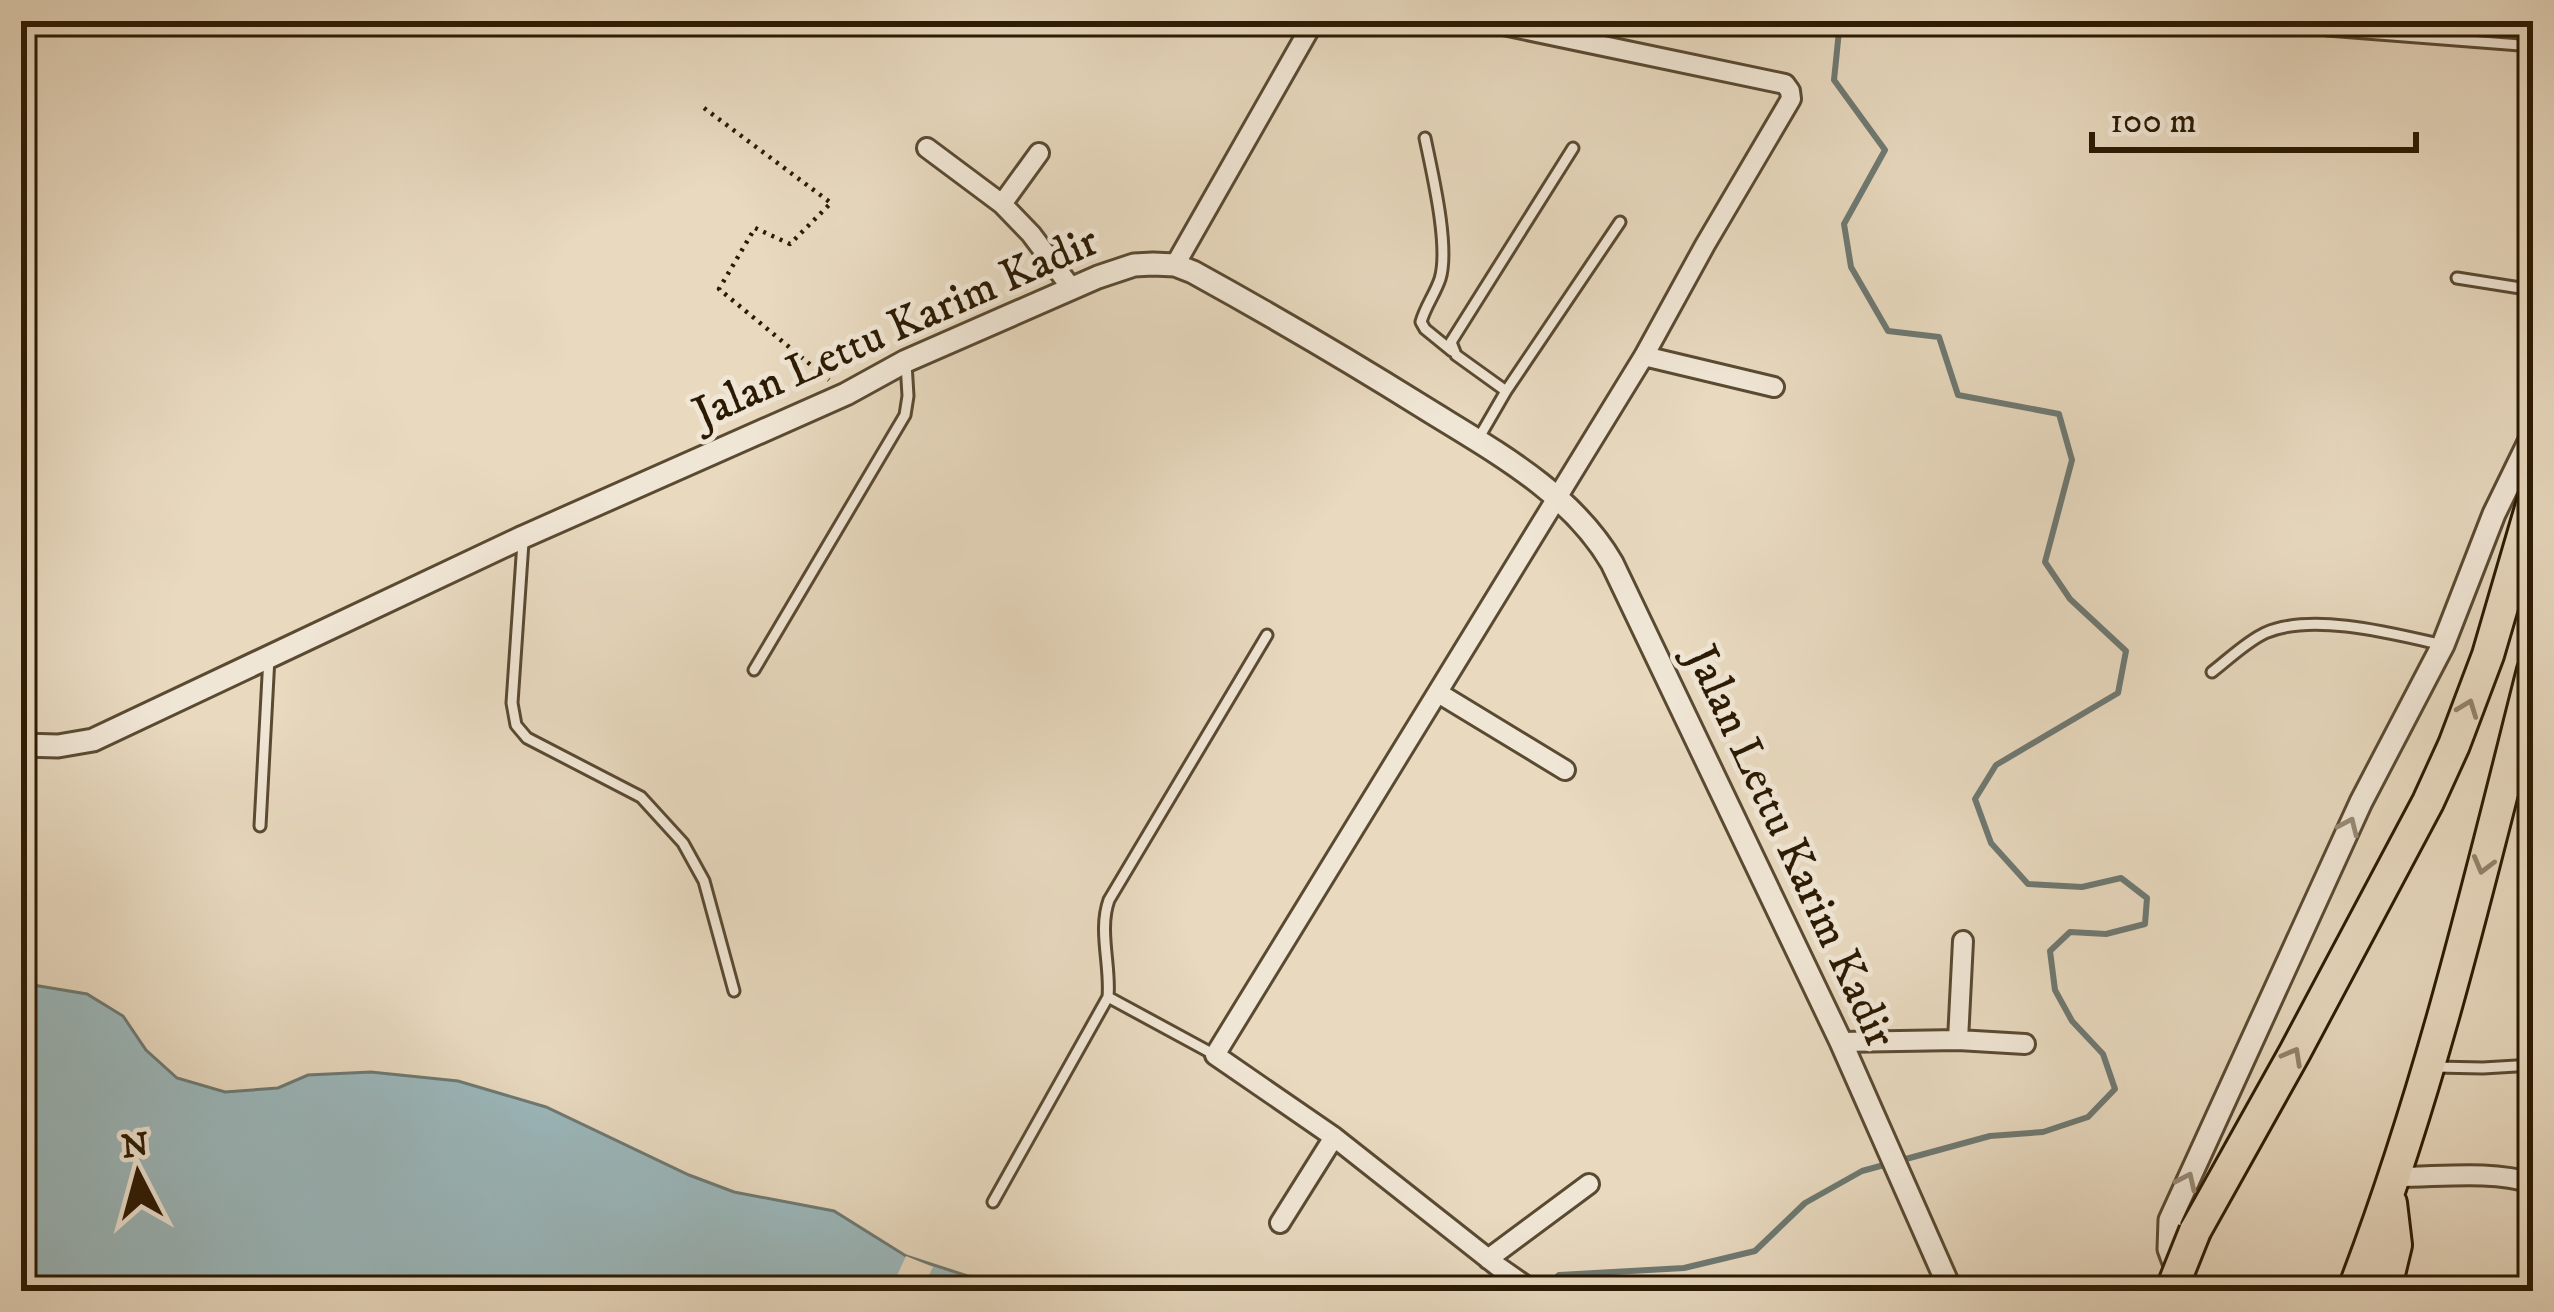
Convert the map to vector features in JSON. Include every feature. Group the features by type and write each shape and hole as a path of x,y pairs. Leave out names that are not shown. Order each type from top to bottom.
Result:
{"highway":[{"path":"2171,1291 2195,1232 2428,802 2488,655 2533,501"},
{"path":"2354,1291 2392,1187 2518,791 2533,670"},
{"path":"2385,1291 2396,1245 2392,1187"}],"street":[{"path":"1175,265 1314,21"},
{"path":"1484,21 1784,84 1790,99 1644,356 1215,1055 1334,1137 1529,1288"},
{"path":"927,148 1002,204 1072,289"},
{"path":"1002,204 1040,153"},
{"name":"Jalan Lettu Karim Kadir","path":"21,745 93,740 523,536 846,394 906,361 1134,265 1175,265 1308,335 1477,441 1558,497 1599,540 1841,1042 1951,1291"},
{"path":"1644,356 1774,387"},
{"path":"2184,1291 2169,1249 2170,1220 2360,802 2443,644 2494,514 2533,434"},
{"path":"1440,694 1565,770"},
{"path":"1958,1040 1963,941"},
{"path":"1841,1042 1958,1040 2025,1045"},
{"path":"1280,1223 1334,1137"},
{"path":"2392,1187 2491,1174 2533,1183"},
{"path":"1488,1259 1589,1184"}],"lane":[{"path":"2308,21 2327,30 2533,46"},
{"path":"1425,138 1442,267 1420,318 1425,329 1507,391"},
{"path":"1452,351 1452,339 1573,148"},
{"path":"1477,441 1620,222"},
{"path":"2457,278 2533,290"},
{"path":"754,670 905,415 906,361"},
{"path":"523,536 512,704 517,725 536,744 641,796 683,842 704,881 734,991"},
{"path":"2212,672 2255,639 2284,627 2392,633 2443,644"},
{"path":"993,1202 1108,997 1104,916 1109,900 1267,634"},
{"path":"260,826 269,657"},
{"path":"1108,997 1215,1055"},
{"path":"2430,1067 2533,1065"}],"path":[{"path":"704,108 831,203 790,244 755,228 719,289 846,394"}],"water":[{"path":"21,983 87,994 123,1016 146,1050 177,1078 225,1092 278,1088 308,1075 371,1072 458,1081 546,1107 734,1192 834,1211 906,1256 1014,1291 21,1291"}],"pier":[{"path":"906,1256 933,1267 921,1291 890,1291"}],"waterway":[{"path":"1542,1291 1559,1275 1684,1268 1755,1251 1805,1203 1862,1171 1990,1136 2043,1132 2088,1117 2115,1089 2103,1054 2072,1021 2055,990 2050,951 2070,932 2106,934 2145,924 2147,898 2121,878 2082,887 2028,884 1991,843 1975,799 1996,765 2118,693 2126,651 2070,599 2045,562 2072,460 2059,414 1958,395 1939,337 1888,331 1851,267 1844,224 1885,150 1834,80 1840,21"}]}
